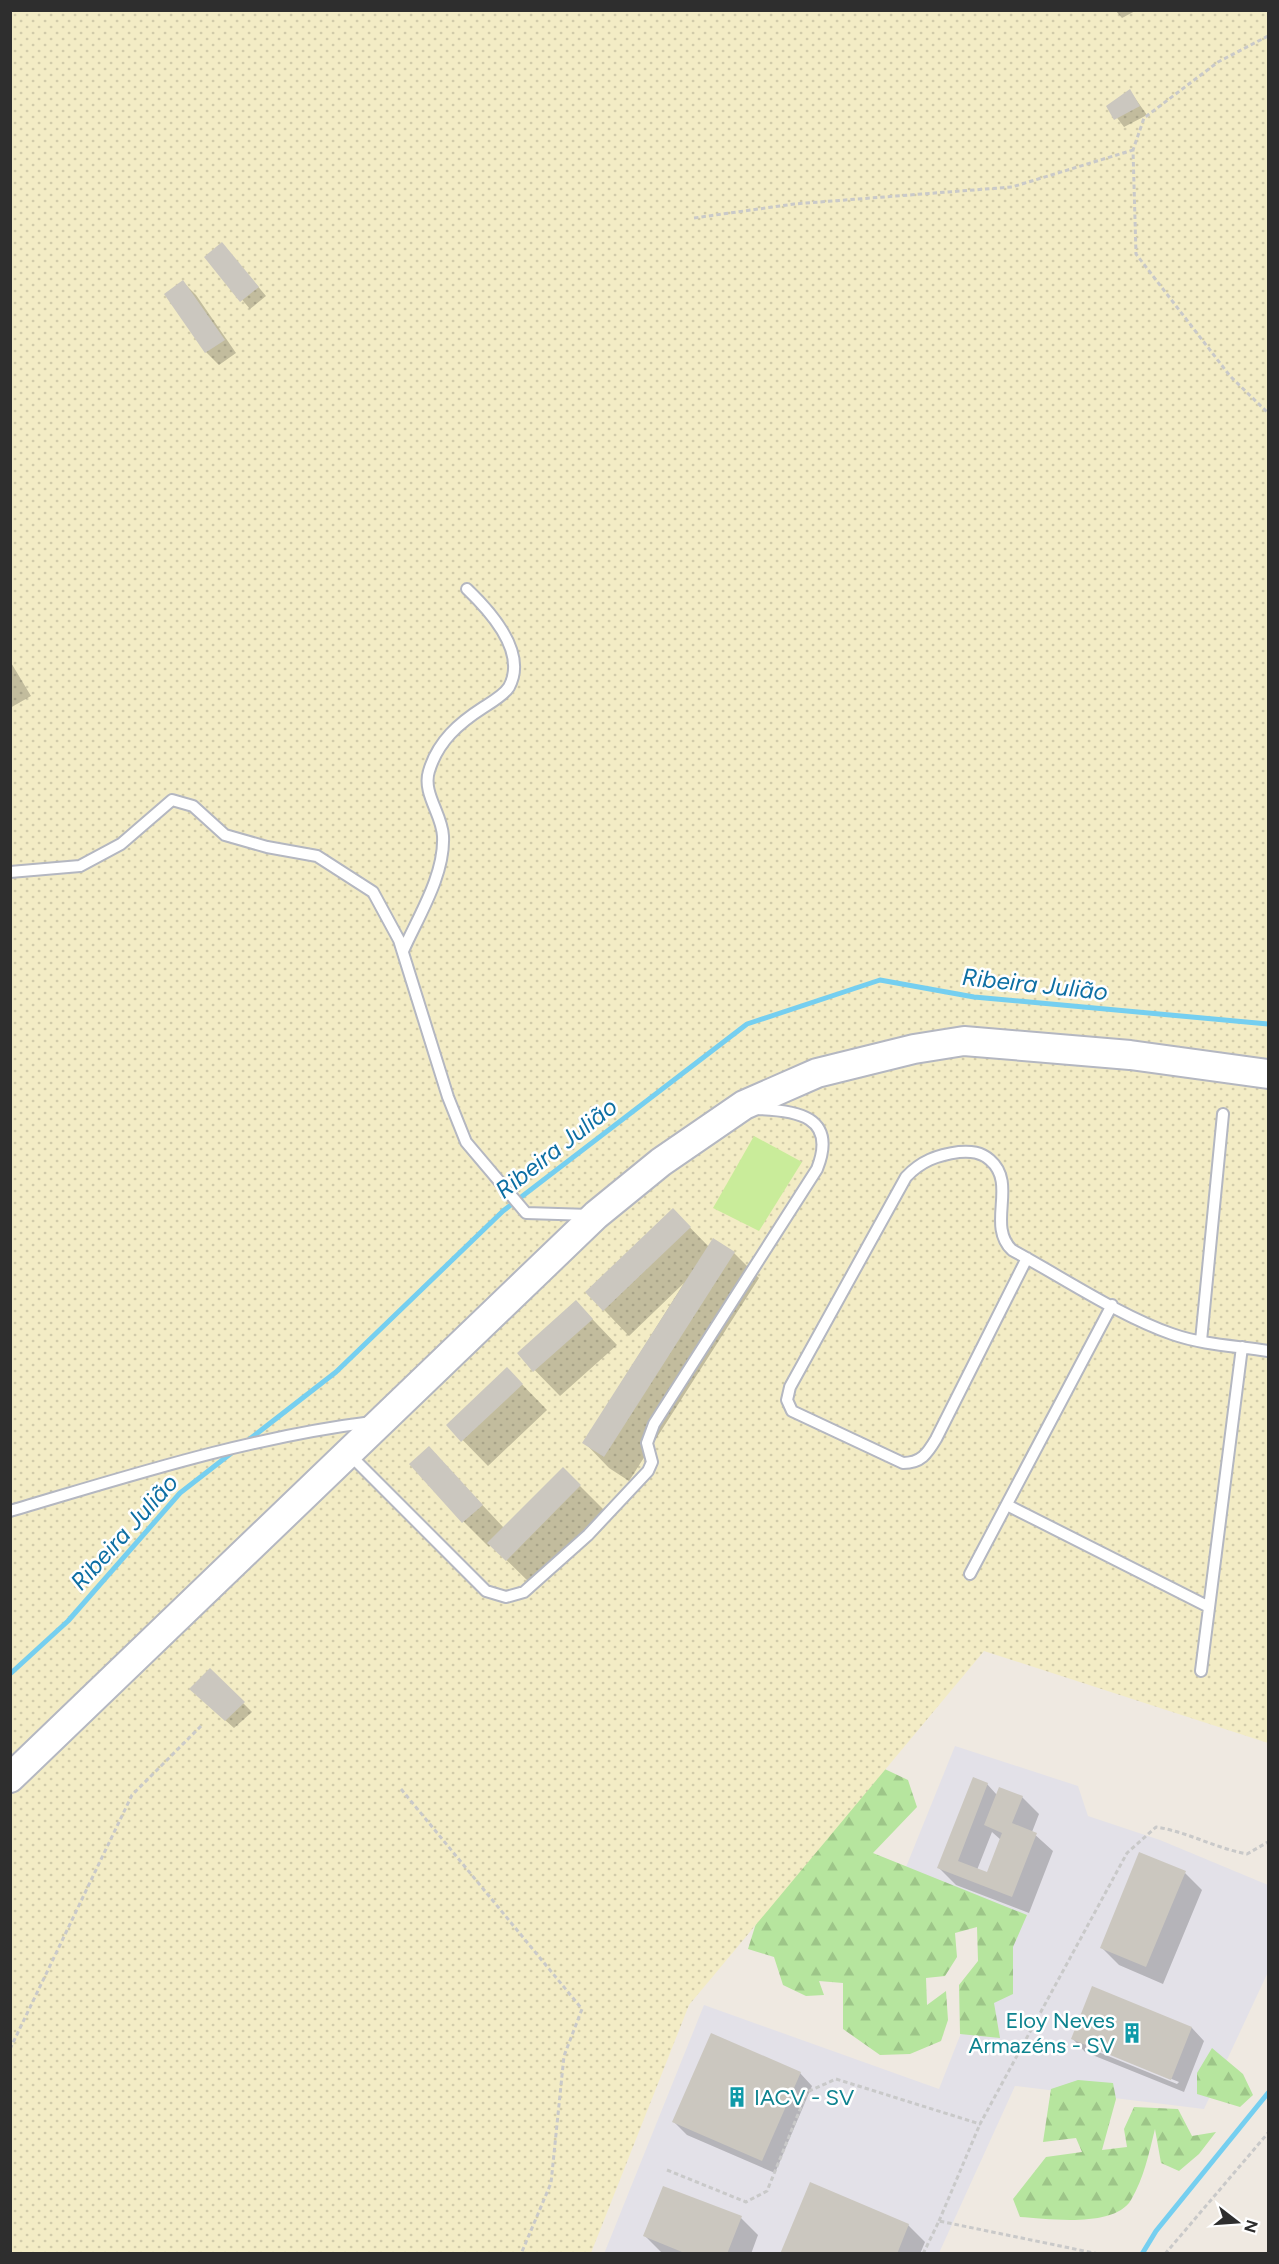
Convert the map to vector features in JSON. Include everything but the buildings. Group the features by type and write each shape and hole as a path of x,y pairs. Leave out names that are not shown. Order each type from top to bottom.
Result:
{"main road":[{"path":"10,1778 596,1215 661,1162 728,1114 770,1091 817,1073 914,1049 964,1041 1130,1055 1269,1074"}],"lane":[{"path":"403,951 435,880 442,852 443,834 427,783 429,770 441,746 457,724 508,688 513,674 512,658 506,637 488,609 467,589"},
{"path":"10,872 80,866 121,844 172,800 193,806 225,835 267,847 317,856 373,892 399,939 448,1096 466,1142 526,1214 596,1215"},
{"path":"348,1452 486,1591 506,1597 524,1592 562,1561 648,1471 652,1462 647,1443 654,1424 820,1162 823,1148 820,1131 800,1114 785,1110 756,1109 728,1114"},
{"path":"1201,1341 1223,1114"},
{"path":"1027,1258 936,1439 927,1455 915,1463 903,1463 792,1411 787,1400 790,1387 906,1177 919,1164 969,1151 984,1155 999,1167 1004,1182 1001,1227 1005,1243 1027,1258 1112,1305 1173,1334 1201,1341 1269,1351"},
{"path":"970,1574 1112,1305"},
{"path":"1201,1671 1242,1347"},
{"path":"10,1511 183,1461 323,1428 378,1422"},
{"path":"1007,1505 1209,1607"}],"path":[{"path":"1269,36 1218,62 1144,118 1133,150 1136,254 1230,376 1269,413"},
{"path":"694,218 806,203 1012,187 1133,150"},
{"path":"10,2049 132,1795 201,1726"},
{"path":"401,1789 582,2009 564,2056 551,2183 521,2253"},
{"path":"923,2253 980,2124 1127,1853 1156,1827 1176,1830 1224,1850 1247,1854 1269,1842"},
{"path":"667,2170 746,2202 767,2190 807,2092 836,2079 980,2124"},
{"path":"1165,2253 1269,2133"},
{"path":"939,2221 1100,2253"}],"shaded area":[{"path":"955,1746 1078,1786 1088,1816 1160,1840 1268,1885 1268,1972 1204,2109 1015,2086 939,2253 604,2254 704,2005 939,2089 1006,1919 902,1877"}],"green space":[{"path":"754,1136 802,1162 759,1231 713,1208"},
{"path":"855,1755 908,1780 917,1807 873,1853 1027,1915 1013,1947 1013,1994 994,2003 1000,2038 960,2034 959,1985 978,1961 977,1927 955,1933 957,1957 945,1976 926,1978 927,2005 946,1991 948,2020 941,2041 910,2054 880,2055 843,2029 843,1983 819,1981 824,1995 806,1996 783,1985 774,1957 748,1949 758,1917"},
{"path":"1212,2048 1243,2074 1253,2095 1240,2107 1197,2094 1197,2073"},
{"path":"1078,2080 1113,2083 1116,2099 1102,2150 1127,2147 1124,2129 1134,2107 1178,2109 1192,2136 1216,2132 1199,2154 1179,2171 1161,2163 1155,2129 1136,2192 1123,2209 1111,2215 1080,2220 1020,2217 1013,2199 1046,2157 1082,2152 1076,2138 1043,2142 1051,2089"}],"sand":[{"path":"11,11 1268,11 1268,1743 984,1651 689,2005 591,2253 11,2254"}],"waterway":[{"name":"Ribeira Julião","path":"246,1442 336,1372 503,1211 747,1024 880,980 974,997 1268,1024"},
{"name":"Ribeira Julião","path":"10,1674 68,1621 180,1493 234,1451"},
{"path":"1142,2254 1156,2231 1268,2093"}],"place":[{"name":"Eloy Neves Armazéns - SV","path":"1132,2033"},
{"name":"IACV - SV","path":"737,2097"}]}
